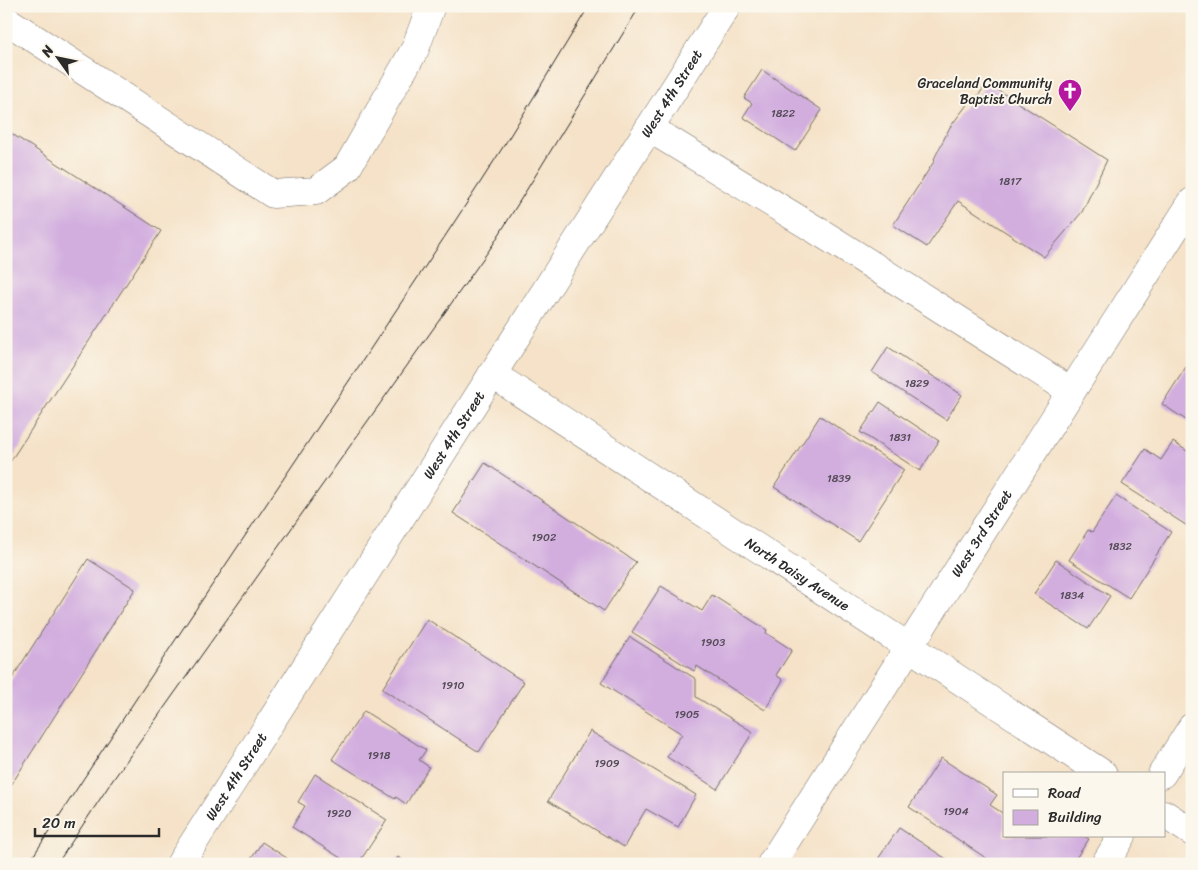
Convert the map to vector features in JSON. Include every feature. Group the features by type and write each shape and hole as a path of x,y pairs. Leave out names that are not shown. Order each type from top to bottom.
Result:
{"street":[{"path":"6,20 273,194 316,191 347,168 415,49 431,6"},
{"name":"West 4th Street","path":"180,864 727,6"},
{"path":"649,128 826,236 1071,391"},
{"name":"West 3rd Street","path":"771,864 1192,202"},
{"name":"North Daisy Avenue","path":"492,374 1100,772"},
{"path":"1163,772 1192,727"},
{"path":"1166,815 1192,832"},
{"path":"1105,864 1121,838"}],"building":[{"path":"762,70 822,110 795,151 743,117 752,103 744,98"},
{"path":"987,83 1107,160 1082,212 1044,257 958,201 927,247 893,225 935,160 950,127 973,97 976,99"},
{"path":"6,130 161,231 6,468"},
{"path":"888,347 962,395 946,420 872,372"},
{"path":"1186,367 1192,371 1192,424 1162,404"},
{"path":"880,402 939,441 920,471 860,432"},
{"path":"820,416 904,470 858,541 774,487"},
{"path":"1173,442 1192,454 1192,529 1122,484 1145,449 1161,460"},
{"path":"485,463 636,562 604,611 453,513"},
{"path":"1116,496 1171,532 1129,598 1069,560 1088,530 1092,532"},
{"path":"88,559 135,589 6,793 6,688"},
{"path":"1056,560 1110,596 1088,629 1034,594"},
{"path":"661,586 702,611 712,595 767,630 766,633 792,650 776,675 783,680 765,710 697,666 694,671 632,632"},
{"path":"427,619 524,682 479,752 382,689"},
{"path":"630,637 696,679 696,697 753,732 717,789 667,757 682,734 601,683"},
{"path":"364,711 426,750 419,760 429,767 406,804 332,759"},
{"path":"590,731 696,795 678,827 646,809 624,847 548,801"},
{"path":"941,758 997,795 990,805 1003,813 1003,838 1089,839 1072,864 995,864 909,807"},
{"path":"315,774 387,820 358,864 350,864 292,827 305,806 298,802"},
{"path":"899,828 954,864 879,864 876,862"},
{"path":"262,842 296,864 248,864"},
{"path":"398,857 408,864 394,864"}],"tram line":[{"path":"28,864 478,186 589,6"},
{"path":"57,864 110,784 492,246 640,6"}],"place":[{"name":"Graceland Community Baptist Church","path":"1070,112"}]}
